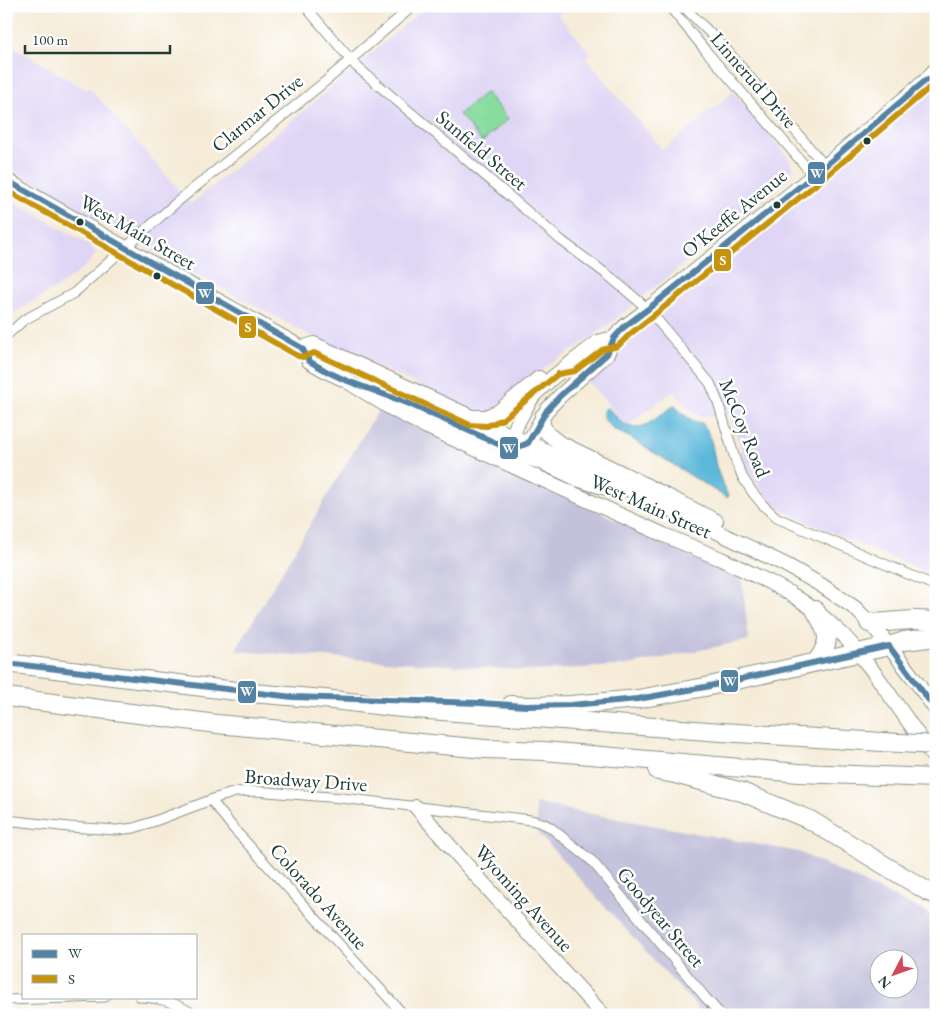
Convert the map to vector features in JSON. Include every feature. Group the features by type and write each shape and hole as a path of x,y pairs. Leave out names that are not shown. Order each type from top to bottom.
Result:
{"highway":[{"path":"815,610 824,625 828,642 817,662"},
{"path":"869,623 915,620 936,622"},
{"path":"293,697 526,706 572,705 638,699 705,687 904,641 936,638"},
{"path":"6,663 402,708 721,732 936,745"},
{"path":"6,697 217,724 486,749 544,751 799,773 928,778"},
{"path":"544,751 604,764 675,774 742,792 810,820 936,895"},
{"path":"912,882 936,888"}],"main road":[{"name":"O'Keeffe Avenue","path":"519,462 544,413 560,396 608,354 614,338 624,327 825,166 930,79 936,69"},
{"name":"West Main Street","path":"6,180 302,348 309,360 425,426 507,448 528,443 786,564 822,585 855,608 889,646 936,710"},
{"name":"O'Keeffe Avenue","path":"507,448 522,415 534,395 598,342 614,338"},
{"name":"West Main Street","path":"302,348 314,344 474,417 519,462 572,493 721,559 791,594 815,610 843,635 876,675 936,761"},
{"path":"474,417 485,417 498,412 554,366 571,363 573,366 572,372 553,392 544,413 543,426 547,433 558,442 734,531 752,548"},
{"path":"519,462 541,462 581,480 637,494"},
{"name":"Wyoming Avenue","path":"416,807 603,1015"}],"street":[{"name":"Sunfield Street","path":"305,6 356,66 556,235 648,309"},
{"name":"Clarmar Drive","path":"6,336 24,320 74,293 207,176 351,60 413,6"},
{"name":"Linnerud Drive","path":"669,6 706,52 813,175"},
{"name":"Linnerud Drive","path":"683,6 725,48 825,166"},
{"name":"McCoy Road","path":"648,309 710,384 718,402 736,462 743,478 762,505 778,518 936,586"},
{"name":"Broadway Drive","path":"6,820 117,830 134,828 236,792 255,791 537,821 550,827 571,844"},
{"name":"Colorado Avenue","path":"211,800 234,829 404,1015"},
{"name":"Goodyear Street","path":"571,844 592,861 721,1015"},
{"path":"6,1000 72,998"},
{"path":"157,998 181,1006 195,1015"}],"shaded area":[{"path":"427,6 568,6 558,15 591,54 586,58 663,150 733,92 789,158 793,170 791,175 785,182 606,327 551,363 495,408 488,411 475,411 317,339 190,271 6,166 6,42 86,90 89,87 191,204"},
{"path":"936,87 936,576 804,521 786,512 773,502 751,475 745,462 731,415 699,416 694,414 674,392 670,393 627,426 587,380 678,296"},
{"path":"6,197 86,243 96,253 76,274 7,319"},
{"path":"382,410 742,580 749,640 629,665 537,671 235,651 377,412"},
{"path":"535,803 799,852 936,917 936,1015 704,1015 538,833"}],"green space":[{"path":"486,92 508,119 482,142 459,114"}],"water":[{"path":"675,406 687,417 702,423 708,432 717,470 728,496 727,498 629,437 614,430 603,418 603,411 606,408 626,425 641,427"}],"transit line":[{"name":"W","path":"6,180 302,348 309,361 328,372 407,403 507,448 514,449 528,443 547,410 607,354 614,338 624,327 825,166 925,81 936,77"},
{"name":"S","path":"6,190 298,356 303,357 314,353 470,425 487,426 503,419 558,374 575,371 602,350 618,346 630,334 830,173 936,82"},
{"name":"W","path":"6,663 293,697 526,706 571,705 638,699 705,687 889,646 936,710"}]}
